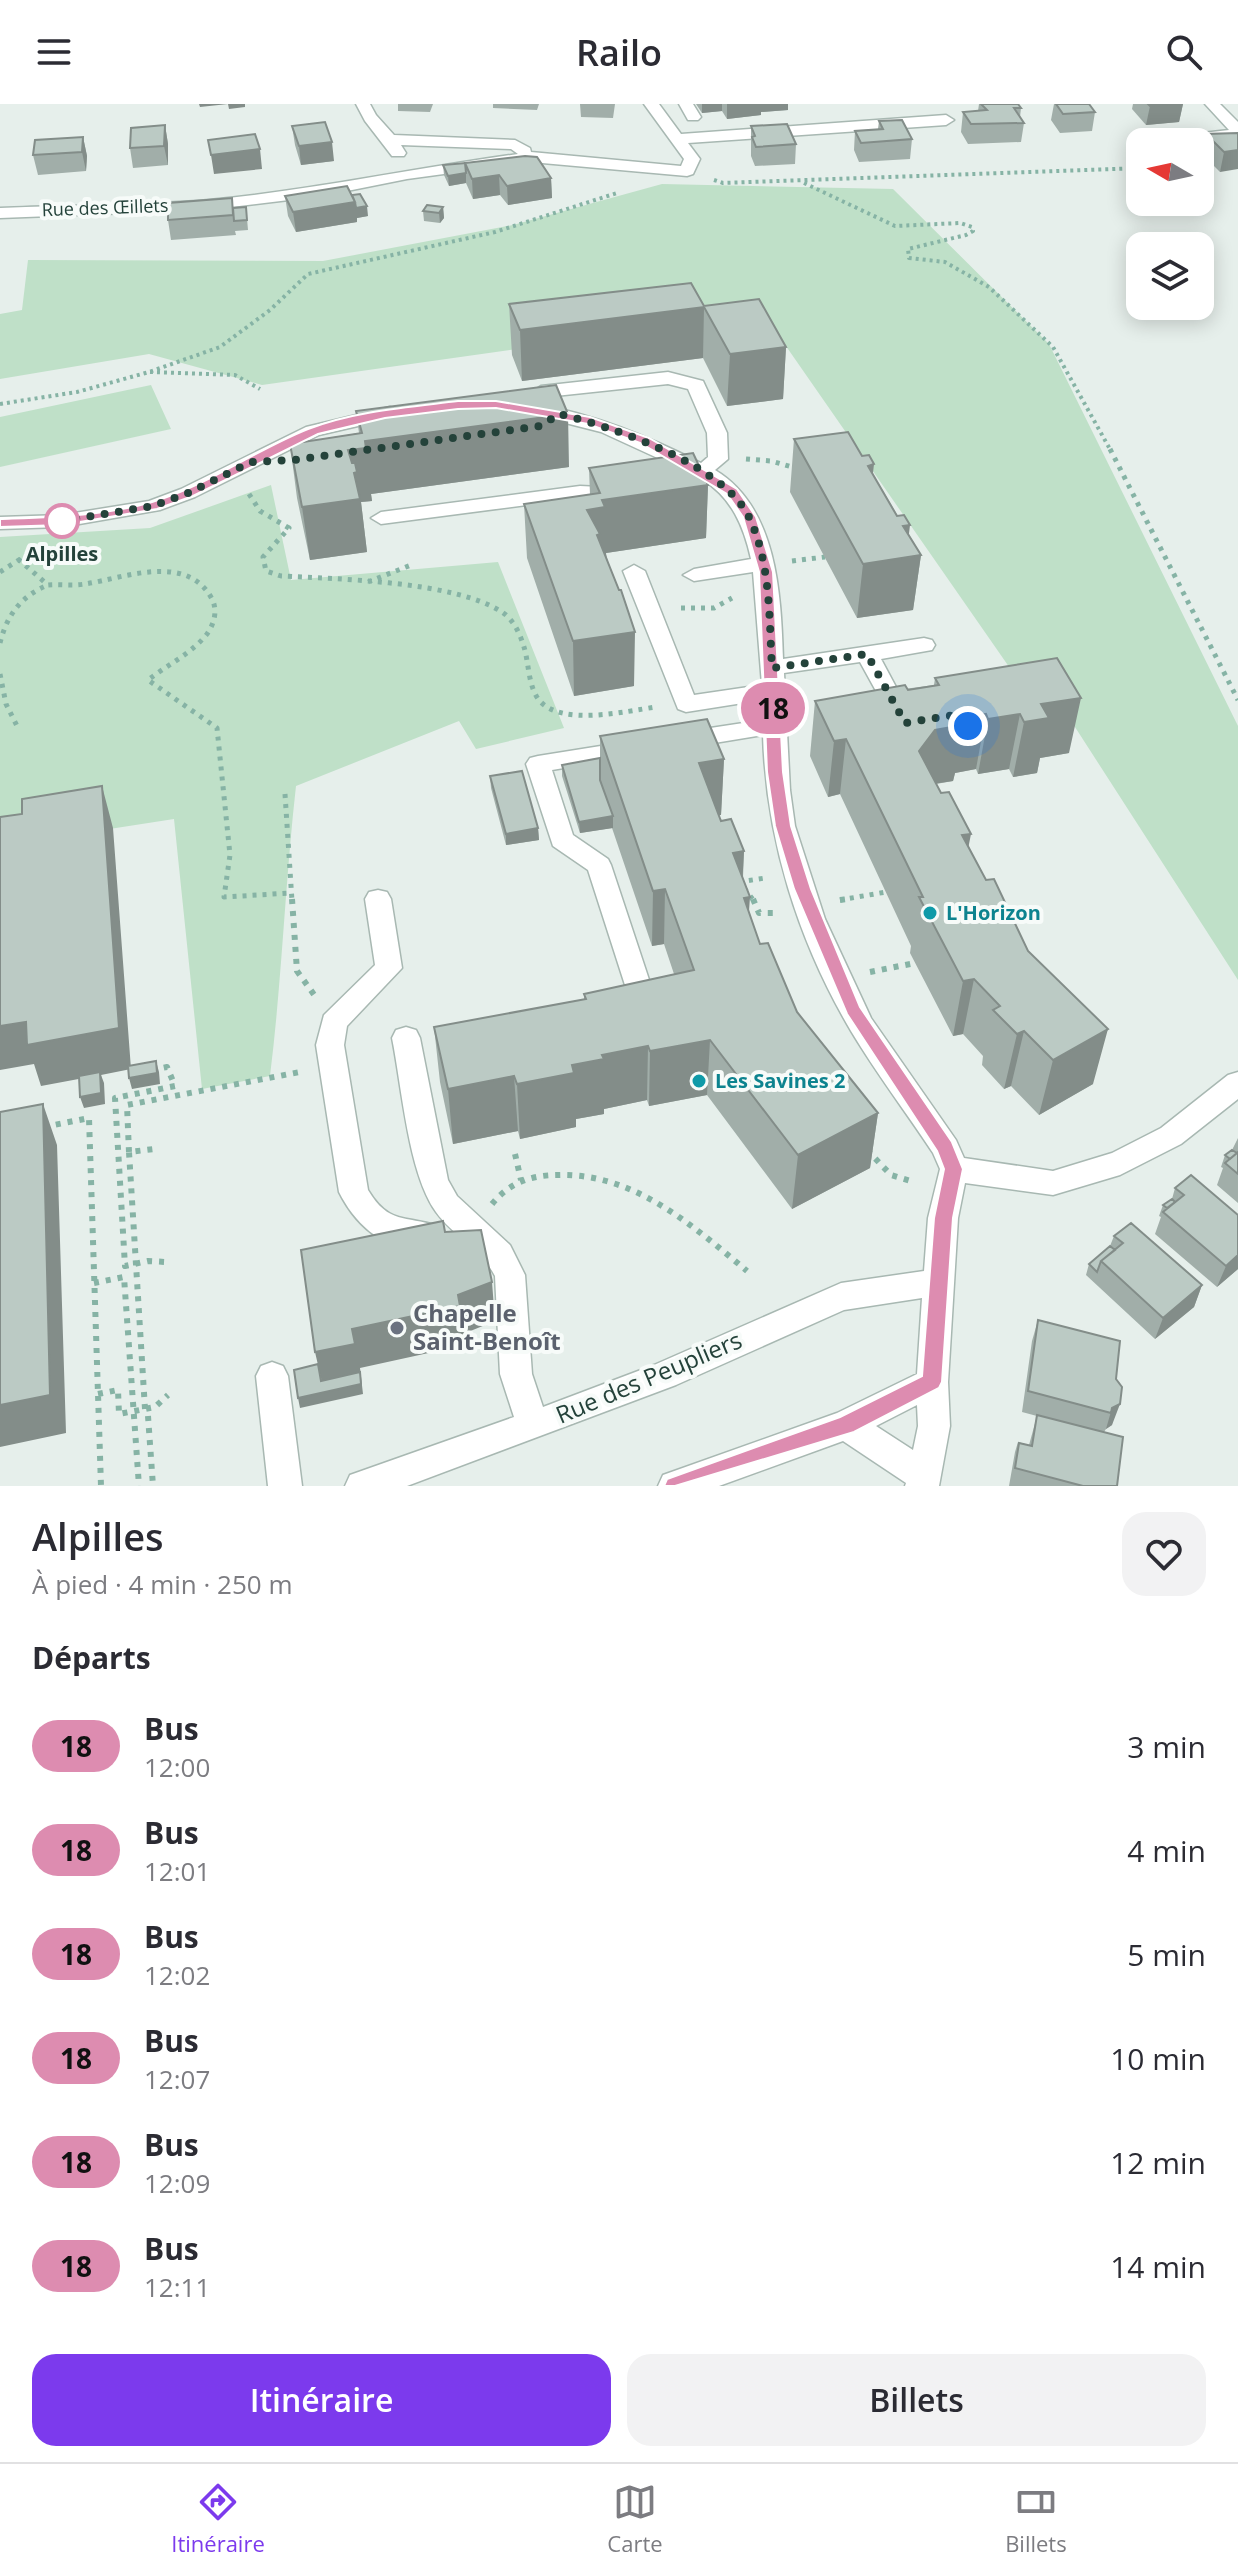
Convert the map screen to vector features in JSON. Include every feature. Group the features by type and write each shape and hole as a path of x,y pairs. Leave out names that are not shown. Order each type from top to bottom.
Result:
{"street":[{"path":"363,104 366,116 393,140 407,174"},
{"path":"651,104 692,159 687,171"},
{"path":"1212,104 1238,132"},
{"path":"677,139 946,120"},
{"path":"1214,135 1238,132"},
{"path":"393,140 515,145 531,157"},
{"name":"Rue des Œillets","path":"0,213 206,205 322,191 407,174 531,157 687,171"},
{"path":"711,466 717,433 696,385 668,378 541,392 515,407 590,421 711,466 749,517 763,564 773,680 775,772 783,826 808,906 853,1010 946,1148 954,1169 943,1218 932,1382 934,1426 923,1481 846,1425"},
{"path":"0,523 62,521 135,511 188,493 313,431 409,410"},
{"path":"525,429 549,423 559,414"},
{"path":"251,462 294,460"},
{"path":"667,490 711,466"},
{"path":"381,518 580,492 640,494"},
{"path":"694,575 763,564"},
{"path":"634,571 686,704 867,654 924,645"},
{"path":"867,654 909,730"},
{"path":"617,1022 648,1016 599,865 562,840 538,764 773,726"},
{"path":"378,899 389,968 334,1022 330,1045 354,1192 364,1212 378,1225 403,1234 481,1238"},
{"path":"406,1038 434,1182 447,1205 499,1254 510,1275 516,1374 533,1426"},
{"path":"954,1169 1053,1183 1107,1167 1171,1136 1238,1083"},
{"name":"Rue des Peupliers","path":"362,1486 533,1426 665,1375 841,1297 937,1282"},
{"path":"272,1376 285,1486"},
{"path":"675,1486 846,1425 932,1382"}],"path":[{"path":"687,171 723,183 1126,169"},
{"path":"799,182 895,226 960,223 972,227 973,231 966,235 908,249 909,258 945,262 989,287 1053,347 1114,456 1238,700"},
{"path":"0,404 77,392 149,372 220,347 270,310 308,274 495,232 628,190"},
{"path":"149,372 176,377 227,372 250,378 260,389"},
{"path":"711,466 771,461 799,469 807,475"},
{"path":"229,473 244,483 253,504 262,514 289,528 263,557 266,571 281,576 452,594 476,600 504,613 520,634 537,697 555,711 586,715 686,704"},
{"path":"18,559 48,585"},
{"path":"363,583 411,565"},
{"path":"0,643 7,618 13,610 39,588 48,585 84,584 159,570 180,574 199,584 212,598 215,611 213,626 204,638 148,680 217,728 230,855 224,897 291,893"},
{"path":"648,607 714,608 737,595"},
{"path":"0,674 6,704 19,730"},
{"path":"285,794 297,971 334,1022"},
{"path":"756,880 736,883 750,892 759,913 780,913"},
{"path":"808,906 886,892"},
{"path":"137,1073 167,1067 175,1086 115,1098 125,1266 166,1262"},
{"path":"153,1486 127,1105 307,1071 307,1068"},
{"path":"30,1130 89,1118 101,1486"},
{"path":"862,1142 891,1175 911,1181"},
{"path":"129,1152 154,1149"},
{"path":"515,1154 521,1180"},
{"path":"481,1238 485,1215 495,1199 521,1180 567,1173 619,1183 649,1197 695,1227 747,1271"},
{"path":"94,1283 124,1277 139,1486"},
{"path":"98,1394 118,1390 119,1414 146,1412 168,1395"}],"green space":[{"path":"662,184 893,189 1049,344 1238,726 1238,980 1055,696 1023,687 772,326 736,318 262,385 149,354 0,379 0,314 22,310 28,260 323,261 513,225"},
{"path":"151,385 171,429 0,467 0,417"},
{"path":"271,485 291,580 498,562 564,728 476,749 459,721 296,786 270,1076 202,1089 174,819 0,846 0,537 150,528"}],"building":[{"path":"981,104 1018,104 1021,108 1014,108 1024,123 971,124 963,112 987,110"},
{"path":"1056,104 1089,104 1095,112 1063,114"},
{"path":"902,120 912,139 861,143 855,131 883,129 879,121"},
{"path":"325,122 332,142 299,146 292,126"},
{"path":"787,124 796,144 756,147 751,126"},
{"path":"165,125 164,146 130,148 131,128"},
{"path":"1238,133 1238,150 1224,152 1214,142 1214,134"},
{"path":"255,134 260,149 211,155 208,140"},
{"path":"83,137 82,152 33,155 35,140"},
{"path":"537,157 551,178 507,186 499,175 472,179 465,163"},
{"path":"465,163 466,173 448,176 443,165"},
{"path":"347,186 355,202 293,212 285,196"},
{"path":"360,194 367,206 356,208 352,195"},
{"path":"232,198 233,215 168,220 168,203"},
{"path":"427,205 443,207 439,213 423,211"},
{"path":"246,207 247,220 234,221 233,208"},
{"path":"691,283 704,306 759,299 786,347 730,354 704,307 520,330 509,304"},
{"path":"556,385 568,414 365,441 366,448 348,450 352,463 355,463 360,499 302,507 290,444 362,433 356,411"},
{"path":"848,432 862,456 869,455 874,464 868,466 897,516 904,515 910,525 903,526 921,555 863,564 794,439"},
{"path":"693,453 708,485 602,500 605,507 587,510 600,534 597,535 635,632 573,641 524,504 600,493 589,468"},
{"path":"1057,658 1081,698 1041,704 1049,718 1024,722 1020,714 988,719 986,714 959,719 963,725 935,730 919,751 941,793 949,792 971,834 962,835 986,880 994,879 1028,951 1108,1029 1053,1060 1024,1031 1017,1034 993,1010 1000,1006 974,979 963,981 919,897 923,897 846,739 834,741 815,701 905,685 908,690 939,685 935,678"},
{"path":"707,719 724,759 699,763 721,821 731,819 744,851 733,853 750,897 744,898 760,944 768,943 797,1012 878,1113 798,1155 710,1040 650,1051 648,1046 602,1055 604,1059 572,1065 574,1073 517,1084 514,1076 448,1089 434,1027 586,999 584,994 694,970 665,889 653,891 600,736"},
{"path":"600,758 600,780 613,816 579,822 562,765"},
{"path":"522,771 538,828 506,834 490,776"},
{"path":"102,786 119,1028 27,1045 26,1022 0,1026 0,817 22,814 22,799"},
{"path":"156,1061 157,1073 129,1078 128,1066"},
{"path":"100,1072 101,1093 80,1097 79,1076"},
{"path":"43,1104 50,1395 0,1405 0,1112"},
{"path":"1232,1150 1237,1153 1230,1159 1225,1155"},
{"path":"1238,1152 1238,1174 1225,1163"},
{"path":"1191,1175 1238,1215 1238,1255 1226,1266 1163,1212 1184,1195 1175,1188"},
{"path":"1172,1199 1175,1202 1167,1208 1163,1205"},
{"path":"443,1221 445,1232 481,1230 492,1282 458,1295 460,1306 352,1329 355,1344 315,1352 301,1250"},
{"path":"1131,1223 1202,1285 1163,1318 1101,1261 1123,1243 1114,1236"},
{"path":"1110,1246 1115,1250 1101,1261 1097,1272 1089,1264"},
{"path":"1038,1320 1120,1341 1116,1379 1122,1387 1120,1404 1112,1408 1111,1413 1028,1391"},
{"path":"318,1364 321,1381 360,1372 361,1384 298,1398 294,1370"},
{"path":"1037,1415 1123,1437 1117,1486 1083,1486 1015,1468 1019,1443 1032,1446"}],"bus line":[{"name":"18","path":"0,523 62,521 135,511 188,493 313,431 385,414 458,405 496,405 590,421 644,441 732,491 749,517 766,572 775,772 783,826 802,889 853,1010 946,1148 954,1169 943,1218 932,1382 846,1425 675,1486"}],"place":[{"name":"Alpilles","path":"62,521"},
{"name":"L'Horizon","path":"930,913"},
{"name":"Les Savines 2","path":"699,1081"},
{"name":"Chapelle Saint-Benoît","path":"397,1328"}],"route":[{"path":"62,521 153,506 188,493 251,462 294,460 540,426 559,414 590,421 644,441 732,491 749,517 766,572 772,668 867,654 905,723 961,714 968,726"}]}
